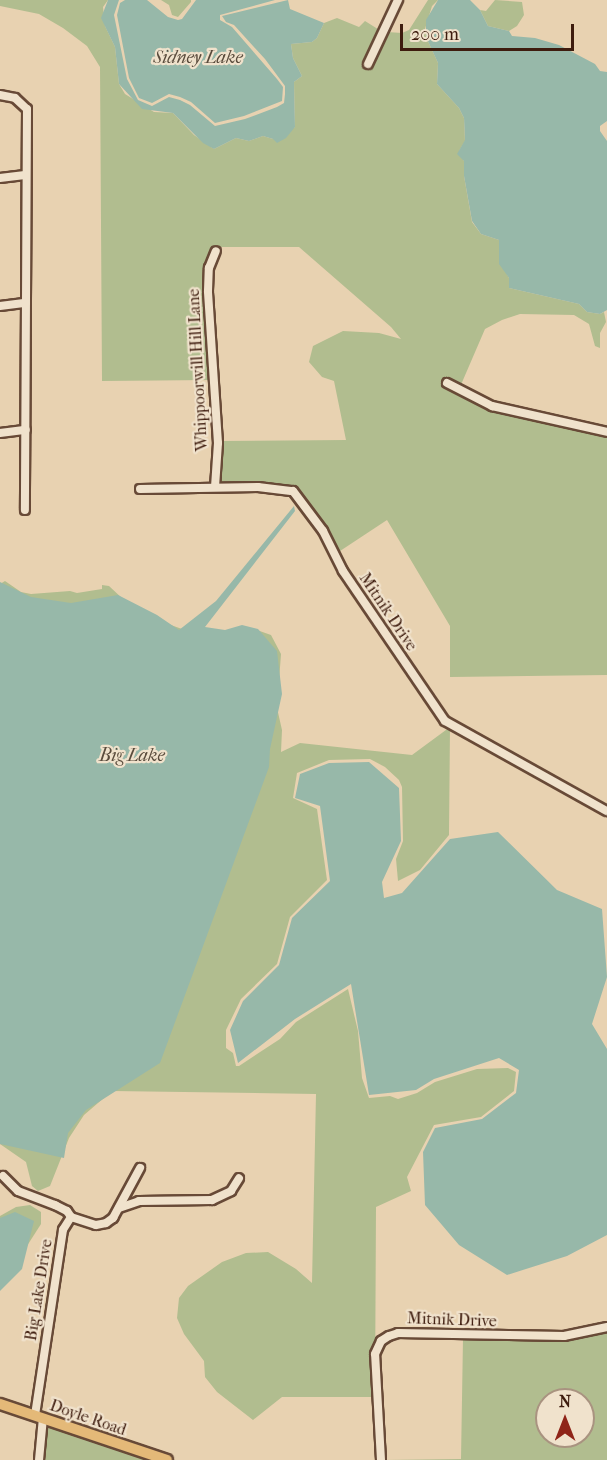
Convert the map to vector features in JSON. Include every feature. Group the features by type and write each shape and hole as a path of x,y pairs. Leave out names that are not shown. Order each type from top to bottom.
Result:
{"main road":[{"name":"Doyle Road","path":"0,1404 167,1460"}],"street":[{"path":"368,64 398,0"},
{"path":"0,95 15,98 27,109 25,510"},
{"path":"0,178 25,175"},
{"name":"Whippoorwill Hill Lane","path":"215,487 218,443 207,291 209,268 216,251"},
{"path":"0,306 26,303"},
{"path":"447,382 492,406 607,432"},
{"path":"0,433 26,430"},
{"name":"Mitnik Drive","path":"140,489 266,487 293,491 323,531 343,571 445,721 607,811"},
{"path":"3,1176 18,1191 55,1205 67,1211 71,1217 101,1226 113,1218 140,1168"},
{"path":"119,1208 139,1201 212,1200 231,1191 239,1178"},
{"name":"Big Lake Drive","path":"39,1460 39,1417 63,1230 71,1217"},
{"name":"Mitnik Drive","path":"381,1460 375,1354 381,1341 389,1336 398,1333 547,1337 564,1336 607,1327"}],"green space":[{"path":"0,0 108,0 103,7 105,26 115,47 119,84 125,94 154,112 173,113 194,135 214,149 236,138 249,141 263,136 273,139 295,127 294,82 302,76 293,58 291,44 312,42 317,38 324,23 337,18 359,27 365,21 381,31 364,65 369,68 387,32 402,33 409,30 428,0 438,0 432,6 425,29 426,37 438,63 437,84 459,108 464,118 465,141 459,151 464,161 464,176 472,222 481,234 499,240 499,260 509,278 509,288 579,304 587,312 600,314 604,312 606,322 600,333 600,348 595,346 589,324 574,315 520,314 502,320 485,329 460,387 446,378 443,384 491,409 607,435 607,675 450,677 450,626 387,520 337,553 293,488 267,484 218,484 221,441 346,440 334,381 322,377 309,362 313,346 343,331 379,333 401,339 391,327 299,247 212,247 210,380 102,381 100,67 87,46 63,28 39,14 0,6"},
{"path":"161,0 191,0 191,2 178,17 172,15 169,5"},
{"path":"495,0 522,2 524,15 517,26 509,31 488,26 480,10 486,11"},
{"path":"5,581 21,592 31,594 70,591 77,593 102,589 102,585 109,586 124,600 182,629 217,602 200,631 254,629 271,635 281,654 277,708 282,730 281,752 300,743 412,755 450,727 449,835 420,870 398,881 396,859 403,841 402,787 399,780 385,767 370,759 329,760 297,773 293,798 317,809 327,880 290,917 277,964 241,999 226,1030 226,1048 233,1053 236,1066 239,1066 280,1039 296,1022 348,989 358,1031 362,1078 369,1098 390,1096 398,1099 417,1093 435,1082 477,1069 508,1068 516,1072 514,1091 481,1117 434,1125 407,1177 411,1191 376,1207 375,1397 282,1397 253,1420 217,1392 205,1377 204,1361 184,1334 177,1318 179,1298 188,1286 222,1262 246,1253 268,1252 296,1269 312,1283 316,1094 112,1091 84,1115 69,1138 50,1186 38,1191 32,1186 26,1162 0,1144 208,677 0,584"},
{"path":"30,1205 41,1212 41,1224 0,1288 0,1216 16,1207"},
{"path":"607,1330 607,1460 384,1460 461,1459 463,1338 564,1340"},
{"path":"46,1424 156,1460 42,1460"}],"water":[{"path":"108,0 119,0 114,15 127,79 138,100 152,106 169,97 180,100 190,105 215,126 245,119 277,107 284,103 285,94 285,86 265,59 234,25 226,22 222,16 288,0 290,9 324,23 317,38 312,42 291,44 293,58 302,76 294,82 295,127 286,138 277,143 263,136 249,141 236,138 214,149 203,143 173,113 142,109 119,84 115,47 101,18"},
{"name":"Sidney Lake","path":"125,0 147,0 168,17 178,20 182,19 196,0 275,0 220,15 220,20 232,27 277,79 283,87 282,101 244,116 215,123 191,102 180,97 169,94 152,103 139,98 129,78 117,15 120,3"},
{"path":"438,0 470,0 480,10 488,26 509,31 512,36 535,38 559,45 595,64 600,71 607,72 607,121 600,126 600,131 607,141 607,310 600,314 587,312 579,304 509,288 509,278 499,264 499,240 481,234 472,221 464,176 464,161 457,154 465,140 464,118 459,108 437,84 438,63 426,37 426,20"},
{"name":"Big Lake","path":"294,506 295,511 205,627 225,630 242,625 258,629 277,651 282,694 270,749 269,767 160,1063 86,1110 68,1133 64,1158 0,1144 0,582 31,597 71,603 118,595 157,615 179,630 216,601"},
{"path":"369,762 399,788 401,841 382,882 384,898 402,893 450,839 498,832 557,890 602,909 607,977 592,1024 607,1049 607,1235 567,1256 507,1275 459,1245 425,1205 423,1152 435,1128 482,1119 516,1093 519,1070 499,1058 434,1079 416,1090 369,1095 351,984 295,1019 238,1063 230,1030 243,1001 279,965 292,918 330,881 320,806 295,798 300,774 329,763"},
{"path":"15,1212 34,1221 22,1269 0,1291 0,1218"}]}
